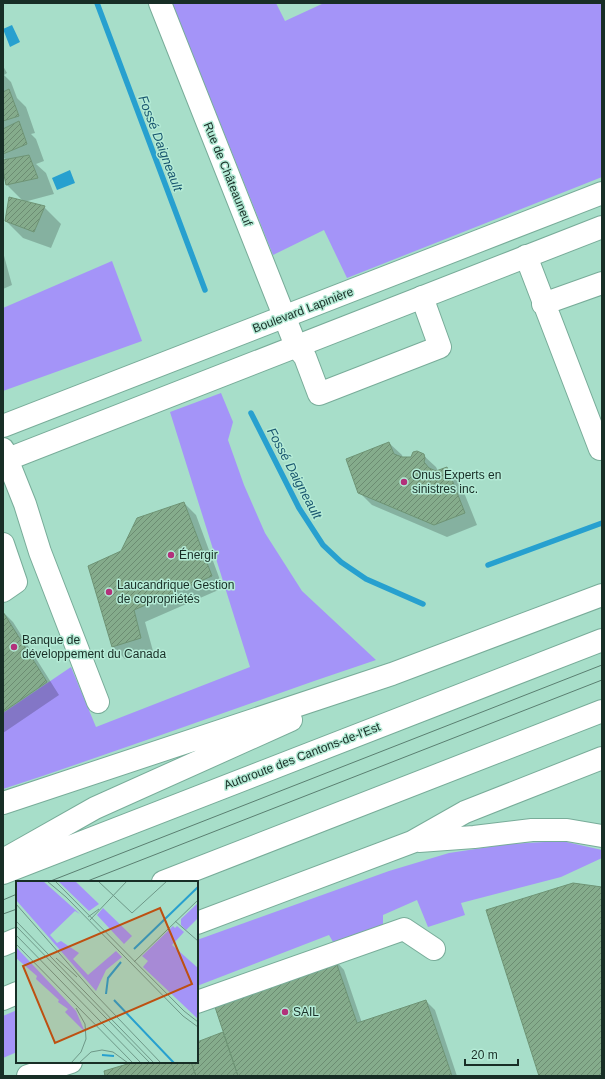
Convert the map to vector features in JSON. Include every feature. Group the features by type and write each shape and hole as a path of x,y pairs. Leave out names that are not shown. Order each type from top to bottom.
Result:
{"main road":[{"name":"Rue de Châteauneuf","path":"160,3 296,346 305,357 319,394 440,347 422,297"},
{"name":"Boulevard Lapinière","path":"3,426 602,193"},
{"path":"98,702 40,552 25,504 4,456 296,346 602,227"},
{"path":"526,256 543,304 596,420 600,449 602,448"},
{"path":"543,304 602,283"},
{"path":"3,544 16,582 3,591"},
{"path":"3,803 392,674 602,595"},
{"name":"Autoroute des Cantons-de-l'Est","path":"3,873 602,640"},
{"path":"3,860 96,808 392,674"},
{"path":"167,881 602,711"},
{"path":"198,923 412,842 465,812 602,758"},
{"path":"412,842 551,830 567,830 602,836"},
{"path":"198,1002 404,929 434,949"},
{"path":"3,945 16,939"},
{"path":"3,998 16,993"},
{"path":"28,1076 70,1063"},
{"path":"73,1063 79,1076"}],"shaded area":[{"path":"172,3 276,3 285,21 324,3 602,3 602,177 347,278 324,230 273,255"},
{"path":"112,261 142,341 3,391 3,308"},
{"path":"221,393 233,422 228,440 244,485 265,533 302,591 376,660 3,789 3,713 71,667 96,727 250,667 170,412"},
{"path":"562,841 602,850 602,858 561,877 461,903 465,915 428,927 417,900 383,915 383,927 336,947 329,935 198,986 198,940 389,871 449,853 509,844"},
{"path":"16,1010 16,1052 3,1058 3,1016"}],"water":[{"path":"12,25 20,42 10,47 3,29"},
{"path":"70,170 75,183 57,190 52,178"}],"building":[{"path":"9,89 19,116 3,121 3,92"},
{"path":"19,121 27,144 3,154 3,129"},
{"path":"29,155 38,178 6,185 3,160"},
{"path":"9,197 45,206 34,232 5,221"},
{"name":"Onus Experts en sinistres inc.","path":"389,442 394,454 402,457 411,457 413,452 417,451 424,454 424,462 429,468 436,471 447,467 465,513 434,525 358,493 346,459"},
{"path":"184,502 212,576 134,610 141,638 112,647 88,566 121,551 137,518"},
{"name":"Banque de développement du Canada","path":"3,612 47,682 3,712"},
{"path":"573,883 602,887 602,1076 539,1076 486,910"},
{"name":"SAIL","path":"335,959 357,1023 426,1000 452,1076 238,1076 213,1001"},
{"path":"223,1032 238,1076 196,1076 191,1063 198,1063 198,1042"},
{"path":"131,1063 191,1063 196,1076 105,1076 104,1071"}],"waterway":[{"name":"Fossé Daigneault","path":"97,3 205,290"},
{"name":"Fossé Daigneault","path":"251,413 299,508 323,545 341,562 366,579 423,604"},
{"path":"488,565 602,523"}],"tram line":[{"path":"51,881 602,665"},
{"path":"88,881 602,680"},
{"path":"3,900 16,894"},
{"path":"3,914 16,909"}],"place":[{"name":"Onus Experts en sinistres inc.","path":"404,482"},
{"name":"Énergir","path":"171,555"},
{"name":"Laucandrique Gestion de copropriétés","path":"109,592"},
{"name":"Banque de développement du Canada","path":"14,647"},
{"name":"SAIL","path":"285,1012"}]}
